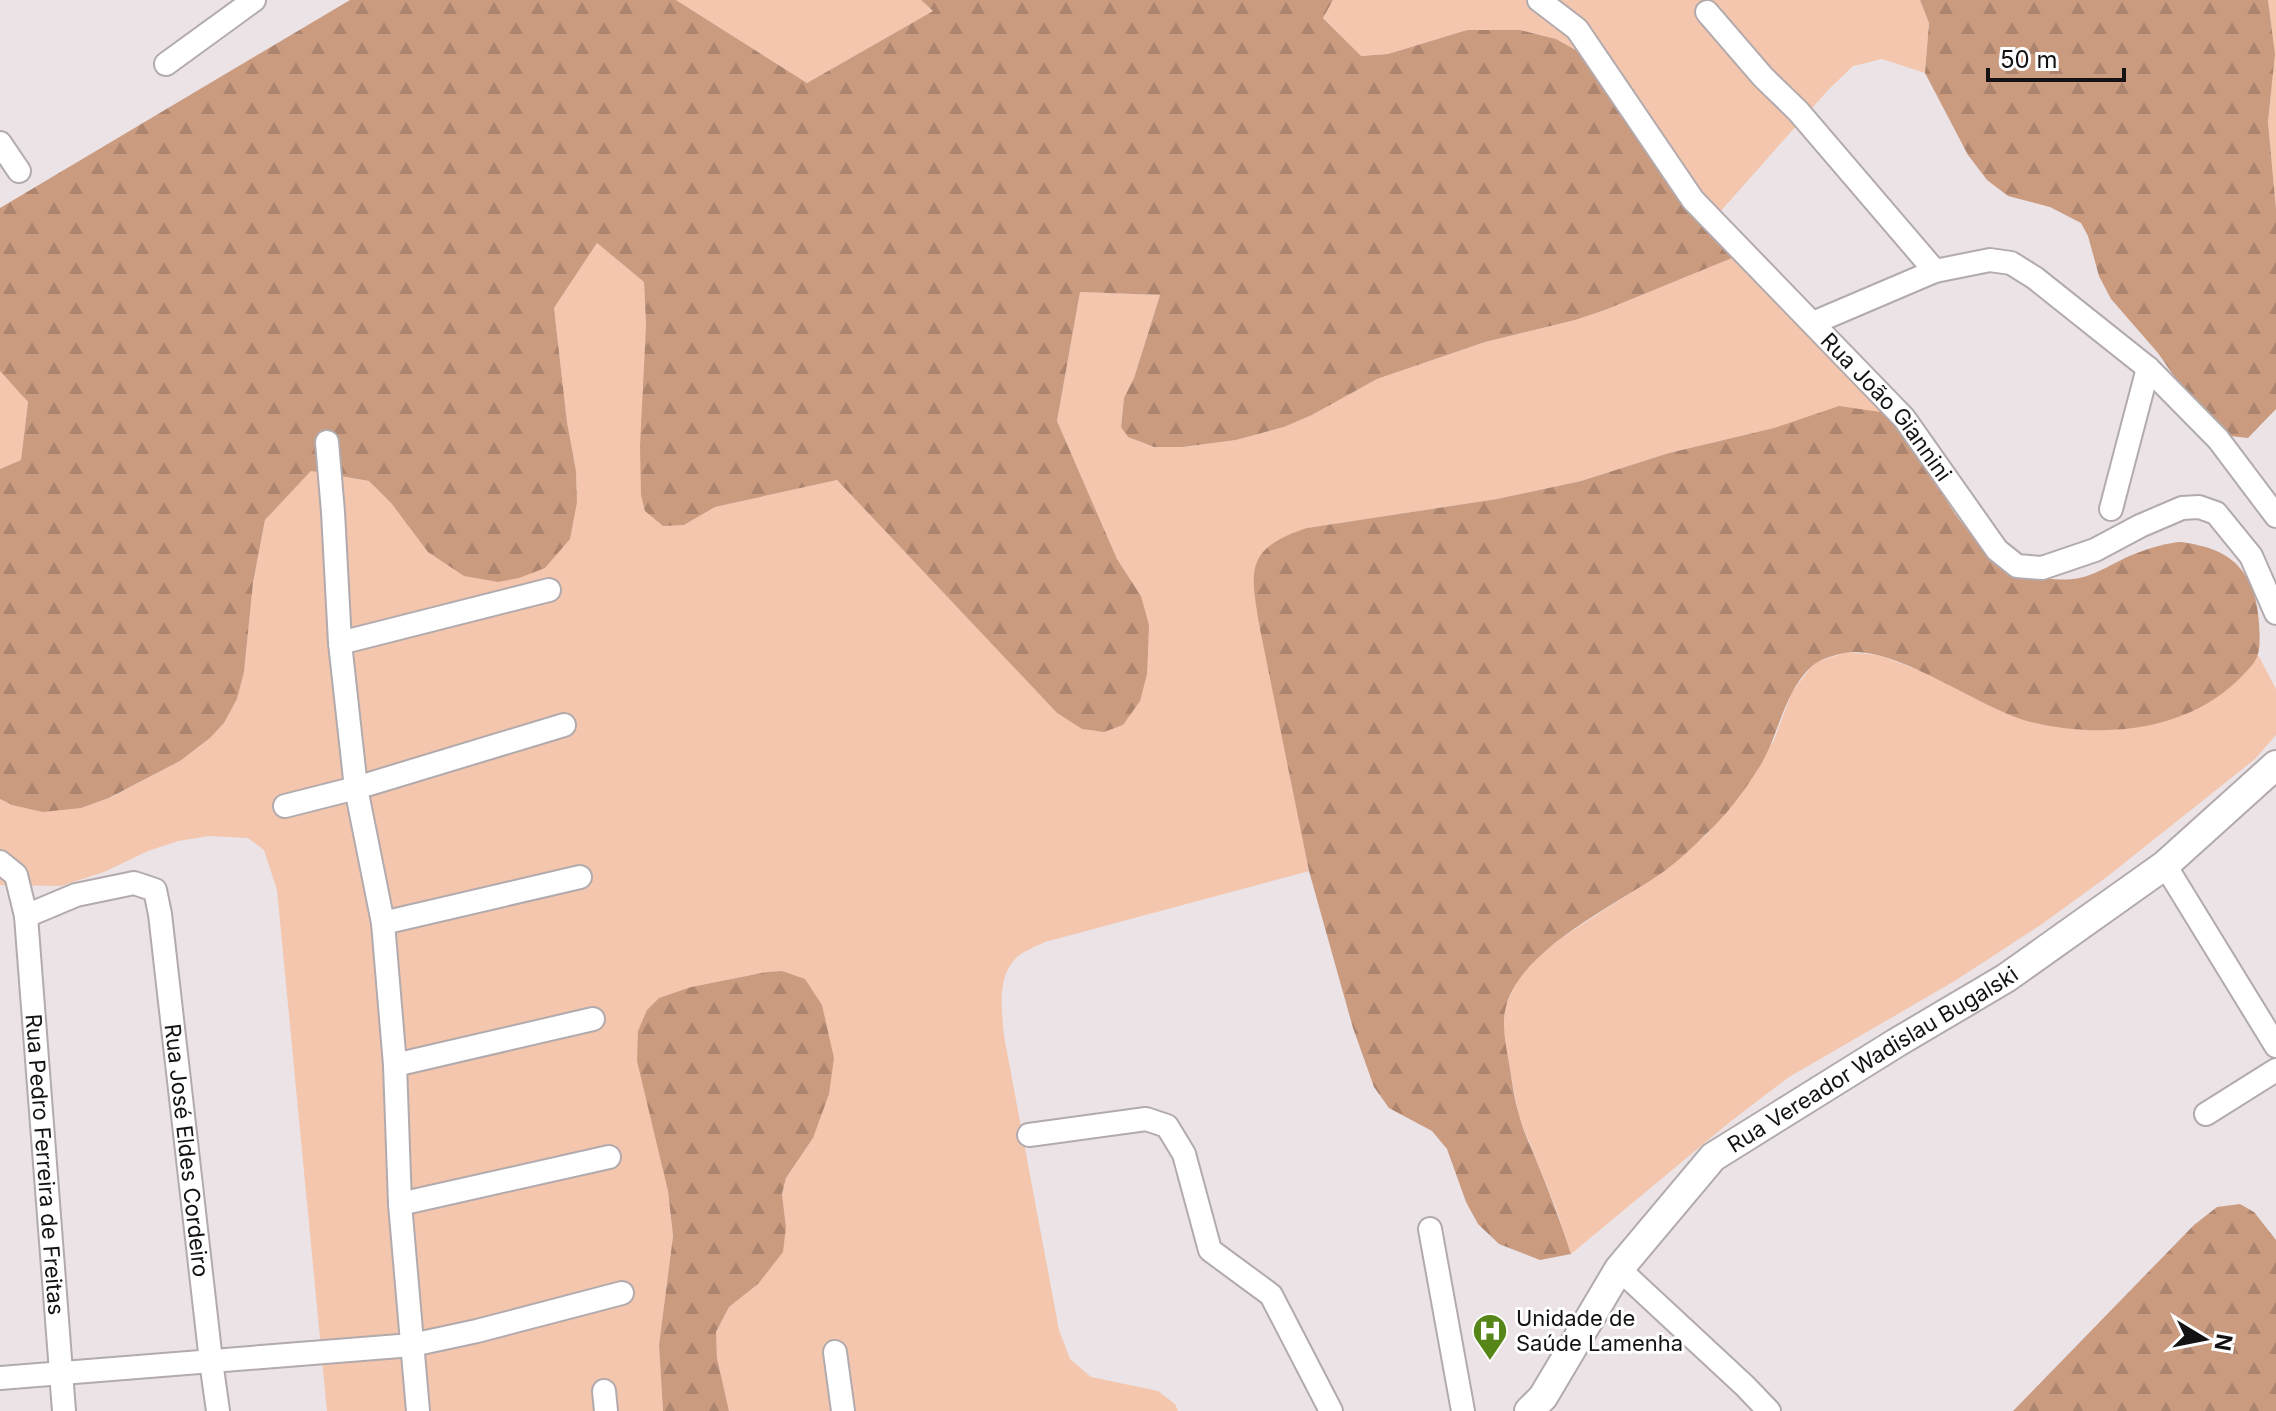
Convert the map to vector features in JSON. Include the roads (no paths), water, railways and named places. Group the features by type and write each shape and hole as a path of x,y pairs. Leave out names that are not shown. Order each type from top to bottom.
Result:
{"main road":[{"name":"Rua Vereador Wadislau Bugalski","path":"1541,1406 1619,1269 1713,1157 1857,1066 2006,978 2165,865 2276,765"}],"street":[{"path":"166,64 254,0"},
{"name":"Rua João Giannini","path":"1539,0 1577,29 1693,200 1904,418 1997,550 2017,566 2042,568 2095,550 2182,508 2199,507 2216,513 2251,556 2276,613"},
{"path":"1707,12 1763,77 1798,111 1935,271"},
{"path":"0,143 19,171"},
{"path":"1813,323 1935,271 1990,260 2011,263 2035,278 2148,368 2218,439 2276,516"},
{"path":"2111,509 2148,368"},
{"path":"327,442 340,643 356,788 383,923 395,1065 400,1204 418,1411"},
{"path":"340,643 549,590"},
{"path":"285,806 356,788 564,725"},
{"name":"Rua Pedro Ferreira de Freitas","path":"0,862 16,875 26,916 64,1411"},
{"path":"2165,865 2276,1046"},
{"path":"383,923 580,877"},
{"name":"Rua José Eldes Cordeiro","path":"26,916 76,895 134,883 155,890 218,1411"},
{"path":"395,1065 593,1019"},
{"path":"2206,1114 2276,1070"},
{"path":"1029,1135 1146,1119 1167,1126 1184,1154 1210,1250 1271,1295 1331,1411"},
{"path":"400,1204 609,1157"},
{"path":"1430,1229 1463,1411"},
{"path":"1619,1269 1769,1411"},
{"path":"0,1378 412,1345 622,1293"},
{"path":"835,1352 843,1411"}],"place":[{"name":"Unidade de Saúde Lamenha","path":"1490,1362"}]}
